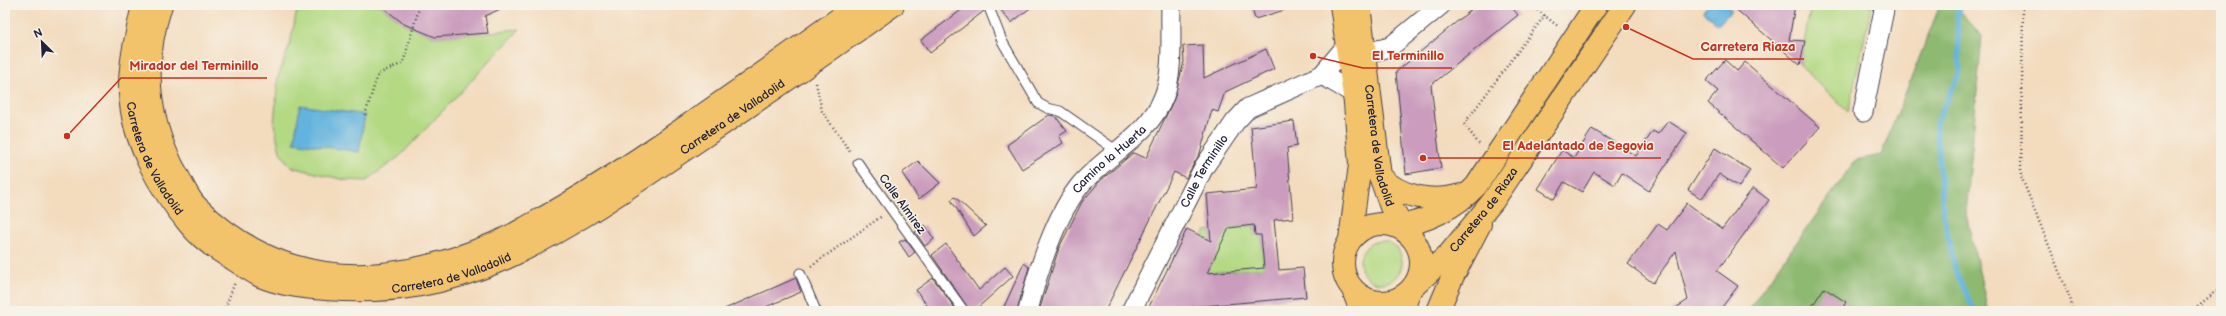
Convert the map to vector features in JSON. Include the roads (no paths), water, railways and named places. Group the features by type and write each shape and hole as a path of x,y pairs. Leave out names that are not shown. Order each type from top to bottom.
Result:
{"main road":[{"name":"Carretera de Valladolid","path":"143,5 134,46 130,93 138,132 152,169 172,203 193,229 215,248 261,276 298,287 353,291 400,290 437,282 504,259 544,239 632,185 787,80 893,5"},
{"name":"Carretera de Valladolid","path":"161,5 148,69 150,104 170,162 192,202 234,239 261,255 301,269 337,275 371,276 425,267 501,241 555,212 636,160 732,95 858,5"},
{"name":"Carretera de Valladolid","path":"1341,5 1356,49 1380,176 1391,207 1403,228"},
{"name":"Carretera de Valladolid","path":"1350,239 1360,165 1353,92 1359,5"},
{"name":"Carretera de Riaza","path":"1403,228 1447,209 1466,196 1476,186 1596,5"},
{"name":"Carretera de Riaza","path":"1409,297 1450,253 1493,201 1625,5"},
{"path":"1380,176 1393,186 1408,194 1433,199 1462,195 1476,186"},
{"path":"1438,311 1452,278 1493,201"},
{"path":"1353,290 1369,300 1381,302 1409,297 1421,269 1421,256 1417,243 1403,228 1384,223 1371,225 1359,230 1350,239 1343,256 1343,268 1346,280 1353,290 1361,311"}],"street":[{"name":"Camino la Huerta","path":"1028,311 1044,257 1068,204 1082,183 1152,117 1165,94 1169,78 1171,5"},
{"path":"1356,49 1390,47 1441,5"},
{"path":"1863,112 1885,5"},
{"name":"Calle Terminillo","path":"1131,311 1204,167 1235,122 1248,108 1322,75 1356,49"},
{"path":"1322,75 1353,92"}],"lane":[{"path":"988,5 1002,41 1038,103 1047,108 1060,111 1117,151"},
{"name":"Calle Almirez","path":"858,163 964,311"},
{"path":"800,273 816,311"}],"water":[{"path":"1708,5 1726,5 1732,10 1718,25 1703,11"},
{"path":"300,105 365,115 359,152 294,142"}],"waterway":[{"path":"1961,5 1957,13 1960,72 1936,124 1943,212 1956,273 1975,311"}],"place":[{"name":"Carretera Riaza","path":"1626,27"},
{"name":"El Terminillo","path":"1313,56"},
{"name":"Mirador del Terminillo","path":"67,136"},
{"name":"El Adelantado de Segovia","path":"1423,158"}]}
